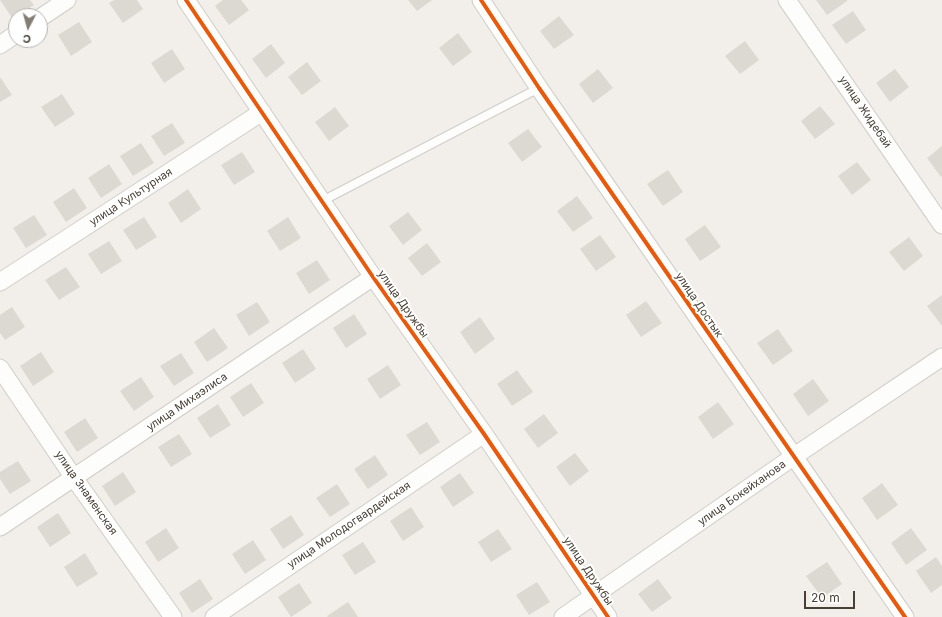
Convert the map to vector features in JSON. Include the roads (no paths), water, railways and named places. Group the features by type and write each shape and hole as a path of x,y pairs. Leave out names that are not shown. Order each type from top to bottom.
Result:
{"street":[{"path":"48,13 68,0"},
{"name":"улица Дружбы","path":"186,0 373,277 484,434 608,617"},
{"name":"улица Достык","path":"481,0 539,88 905,617"},
{"name":"улица Жидебай","path":"787,0 942,225"},
{"name":"улица Культурная","path":"0,282 262,112"},
{"name":"улица Михаэлиса","path":"0,527 373,277"},
{"name":"улица Бокейханова","path":"563,617 793,457 942,357"},
{"name":"улица Знаменская","path":"0,368 74,478 173,617"},
{"name":"улица Молодогвардейская","path":"214,617 484,434"}],"lane":[{"path":"322,201 539,88"}]}
